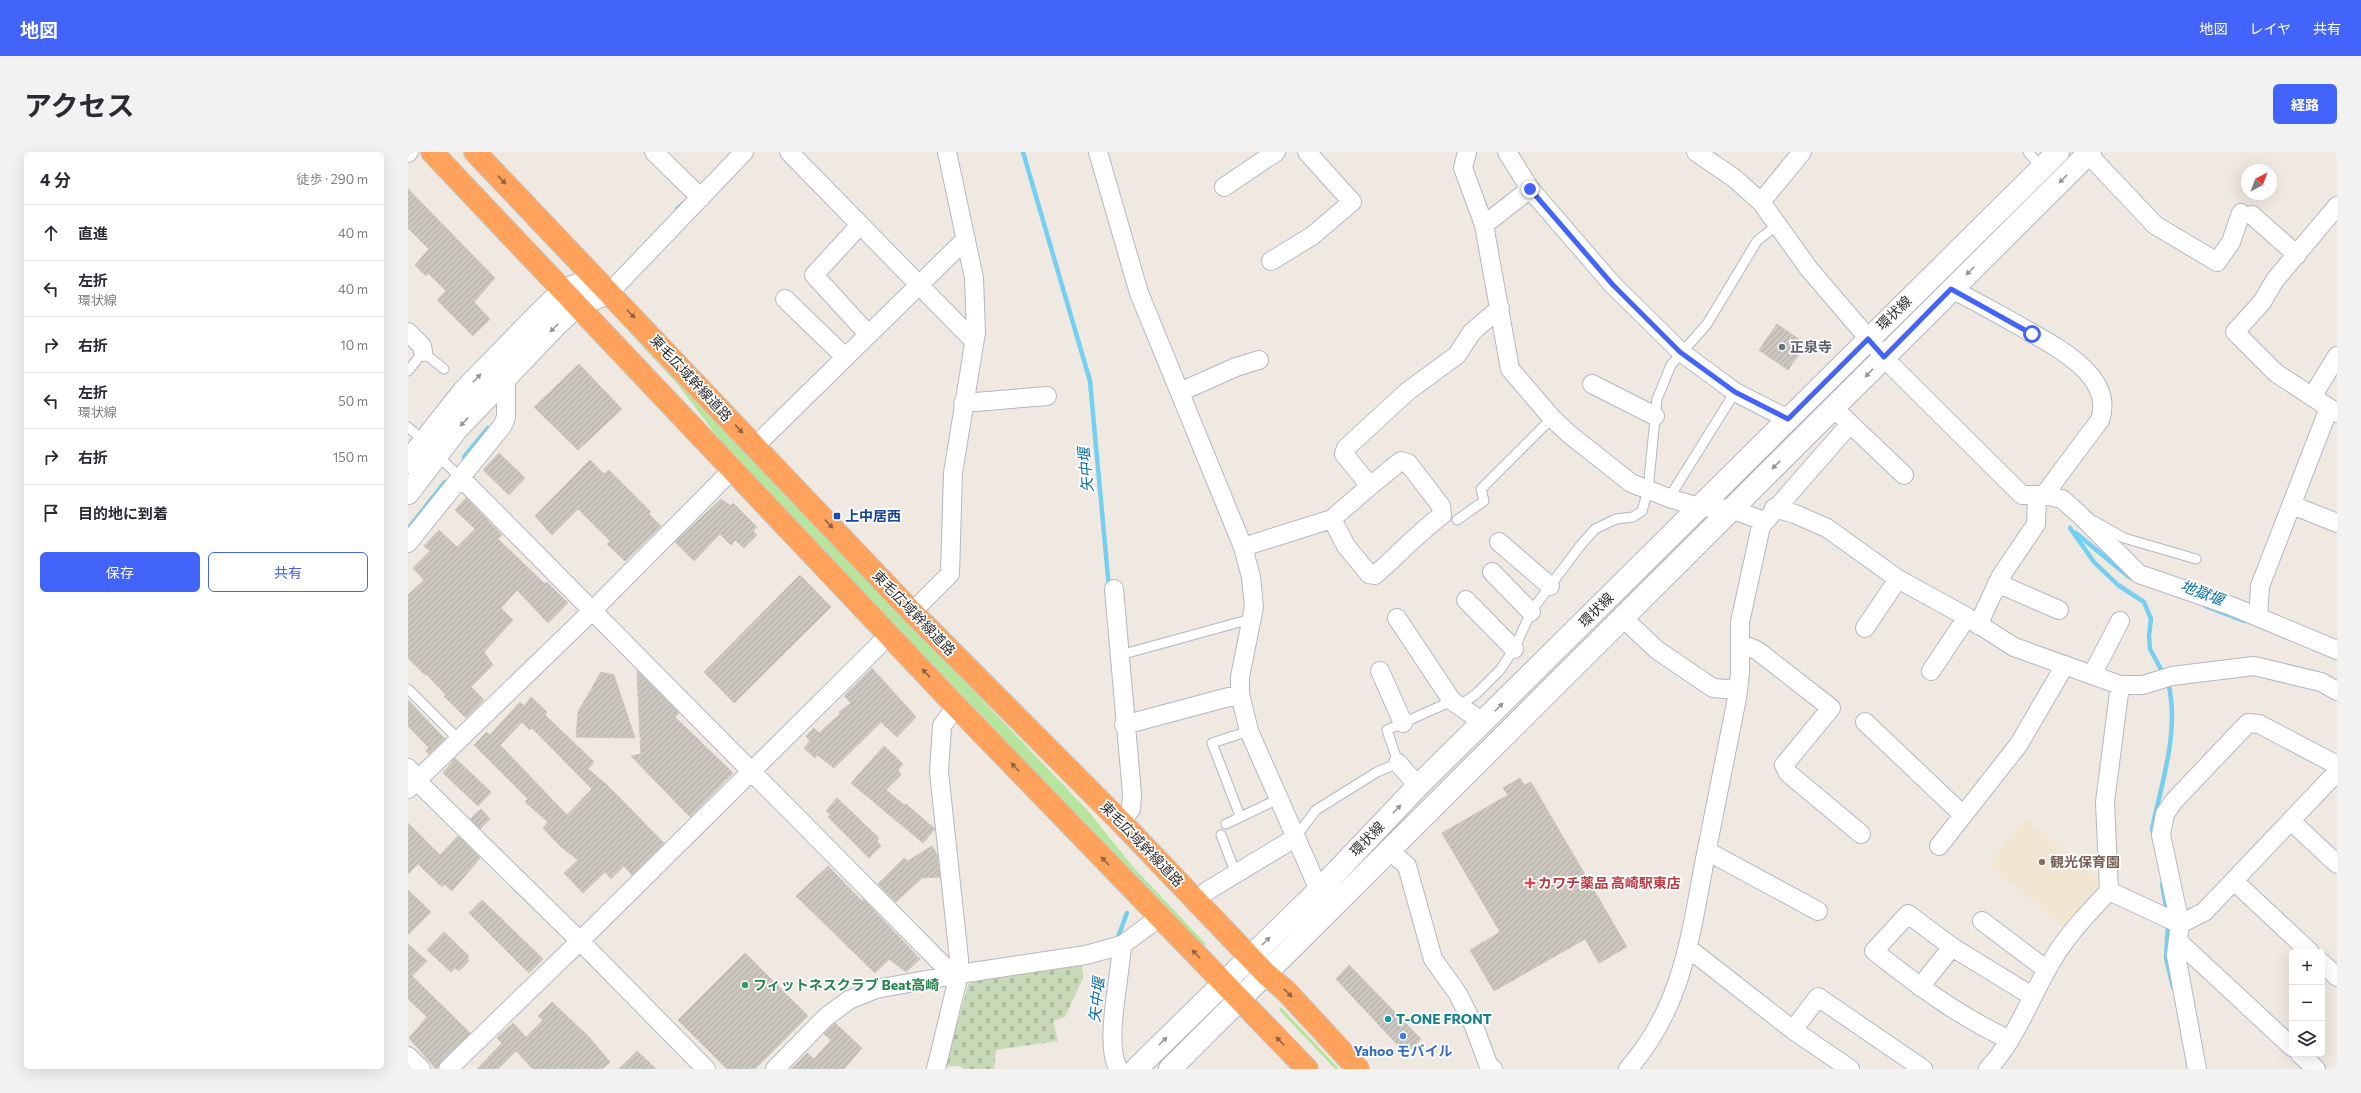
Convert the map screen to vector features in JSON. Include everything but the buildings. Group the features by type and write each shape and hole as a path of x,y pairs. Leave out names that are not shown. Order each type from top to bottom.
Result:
{"highway":[{"path":"432,152 571,297 732,470 889,633 956,706 1307,1069"},
{"name":"東毛広域幹線道路","path":"475,152 912,612 1121,822 1266,974 1286,991 1358,1069"}],"street":[{"path":"654,152 701,198"},
{"path":"408,493 430,448 464,391 571,297 602,286 701,198 744,152"},
{"path":"789,152 917,285 974,341"},
{"path":"912,612 950,574 953,473 963,403 976,332 974,278 947,152"},
{"path":"1098,152 1139,293 1243,547 1251,577 1254,607 1240,677 1240,694 1249,731 1319,890"},
{"path":"1224,187 1276,152"},
{"path":"1271,261 1312,236 1352,202 1306,152"},
{"path":"1466,152 1463,168 1484,226 1510,369 1552,418 1569,434 1630,483 1669,498 1699,507 1731,509 1769,515 1795,514 1827,528 1898,579 2014,646 2120,685 2143,685 2172,676 2254,666 2321,682 2337,691"},
{"path":"1507,152 1530,189 1613,285 1680,352 1735,392 1788,419"},
{"path":"1696,152 1734,178 1761,202 1809,269 1884,357 2022,495 2040,495 2062,500 2080,514 2139,574 2258,617 2337,650"},
{"path":"1761,202 1802,152"},
{"name":"環状線","path":"1136,1069 1223,982 1319,890 1418,786 1868,339 2035,160 2058,152"},
{"path":"2089,153 2155,226 2217,262 2231,242 2247,214 2297,255"},
{"name":"環状線","path":"1171,1069 1239,999 1266,974 1622,617 2089,153"},
{"path":"1484,226 1530,189"},
{"path":"2258,617 2260,586 2292,505 2333,411 2276,373 2235,332 2262,302 2275,280 2337,206"},
{"path":"860,225 814,275 868,334"},
{"path":"755,446 917,285 966,239"},
{"path":"1931,671 1972,621 2036,524 2040,495 2100,420 2104,408 2096,385 2089,374 2069,354 1951,289"},
{"path":"408,543 503,425 506,417 506,378 571,297"},
{"path":"785,299 845,357"},
{"path":"1370,486 1344,454 1346,448 1408,391 1457,355 1472,332 1500,308"},
{"path":"408,332 422,346 423,352"},
{"path":"2312,397 2337,356"},
{"path":"1180,392 1236,367 1259,360"},
{"path":"408,462 430,448 510,372"},
{"path":"1592,384 1655,416"},
{"path":"963,403 1047,396"},
{"path":"1834,408 1904,475"},
{"path":"1628,1069 1640,1055 1658,1027 1674,996 1688,948 1738,690 1743,599 1769,515 1850,424"},
{"path":"1243,547 1332,519 1401,461 1408,463 1441,506 1442,515 1418,533 1403,552 1375,575 1369,574 1346,546 1332,519"},
{"path":"706,1069 580,941 423,787 411,779 459,740 592,611 732,470"},
{"path":"460,477 944,966 959,974"},
{"path":"2292,505 2337,523"},
{"path":"1499,542 1550,586"},
{"path":"1492,572 1531,612"},
{"path":"1865,628 1898,579"},
{"path":"1997,583 2059,610"},
{"path":"1114,589 1124,726 1132,794 1131,809 1121,822"},
{"path":"1466,600 1514,649"},
{"path":"1622,617 1657,650 1713,688 1738,690"},
{"path":"1397,618 1455,704 1483,722"},
{"path":"2092,675 2120,621"},
{"path":"448,1069 751,772 889,633"},
{"path":"1740,643 1758,651 1831,708 1784,765 1788,773 1861,834"},
{"path":"1939,846 2020,744 2065,665"},
{"path":"1380,671 1403,723"},
{"path":"1988,1069 2010,1040 2047,970 2083,918 2110,891 2105,802 2120,685"},
{"path":"1124,726 1240,694"},
{"path":"936,1069 959,974 959,959 939,772 942,726 956,706"},
{"path":"1865,722 1963,815"},
{"path":"2197,1069 2176,955 2179,932 2161,835 2165,814 2173,802 2248,723 2259,724 2337,765"},
{"path":"1398,763 1418,786"},
{"path":"2179,932 2204,912 2235,882 2337,772"},
{"path":"2291,821 2337,864"},
{"path":"1197,900 1207,891 1295,838"},
{"path":"1390,850 1407,866 1433,959 1458,994 1493,1069"},
{"path":"1707,851 1818,911"},
{"path":"2235,882 2307,949"},
{"path":"2110,891 2179,932 2289,1044"},
{"path":"2010,1040 1979,1026 1920,987 1874,951 1908,914 1952,947 2032,996"},
{"path":"775,1069 826,1017 849,1000 876,989 959,974 1086,955 1122,945 1160,917"},
{"path":"1982,921 2047,970"},
{"path":"1119,1069 1115,1057 1113,1027 1114,997 1122,945"},
{"path":"1920,987 1952,947"},
{"path":"1688,948 1793,1030 1850,1069"},
{"path":"2325,966 2337,977"},
{"path":"1793,1030 1818,997 1923,1069"},
{"path":"408,1056 421,1069"},
{"path":"2303,1057 2316,1069"}],"lane":[{"path":"1295,838 1316,810 1377,772 1398,763 1387,730 1455,704 1476,694 1500,670 1514,649 1531,612 1595,529 1616,519 1634,517 1642,511 1648,490 1657,399 1671,365 1680,352 1695,339 1707,324 1757,240 1777,225"},
{"path":"408,371 423,352 444,369"},
{"path":"1669,498 1735,392"},
{"path":"1457,520 1484,501 1481,489 1552,418"},
{"path":"408,427 460,477"},
{"path":"2080,514 2124,538 2196,559"},
{"path":"1120,655 1251,619"},
{"path":"408,689 459,740"},
{"path":"1240,816 1212,743 1249,731"},
{"path":"1226,824 1278,799"},
{"path":"1221,835 1236,874"}],"shaded area":[{"path":"2025,818 2105,884 2065,929 1989,864"}],"green space":[{"path":"631,331 1089,812 1134,868 1206,944 1202,948 720,440 678,385 630,333"},
{"path":"1082,965 1083,978 1065,1017 1053,1021 1058,1041 996,1050 994,1069 963,1069 960,1066 945,1066 968,985 972,982"},
{"path":"1281,1007 1339,1069 1335,1069 1279,1010"}],"waterway":[{"name":"矢中堰","path":"1023,152 1090,381 1109,588"},
{"path":"677,209 684,203"},
{"path":"464,457 488,428"},
{"path":"408,529 445,482"},
{"path":"2070,528 2094,562 2118,585 2144,602 2151,619 2149,636 2150,649 2164,675"},
{"name":"地獄堰","path":"2076,533 2129,577 2136,580"},
{"name":"地獄堰","path":"2205,606 2244,621"},
{"path":"2154,836 2152,829 2165,774 2171,737 2172,718 2168,682"},
{"path":"2162,884 2167,912"},
{"name":"矢中堰","path":"1118,937 1127,913"},
{"path":"2168,924 2166,958 2173,987"}],"place":[{"name":"正泉寺","path":"1782,347"},
{"name":"上中居西","path":"837,516"},
{"name":"観光保育園","path":"2042,862"},
{"name":"カワチ薬品 高崎駅東店","path":"1530,883"},
{"name":"フィットネスクラブ Beat高崎","path":"745,985"},
{"name":"T-ONE FRONT","path":"1388,1019"},
{"name":"Yahoo モバイル","path":"1403,1036"}],"route":[{"path":"1530,189 1613,285 1680,352 1735,392 1788,419 1868,339 1884,357 1951,289 1971,298 2032,334"}]}
